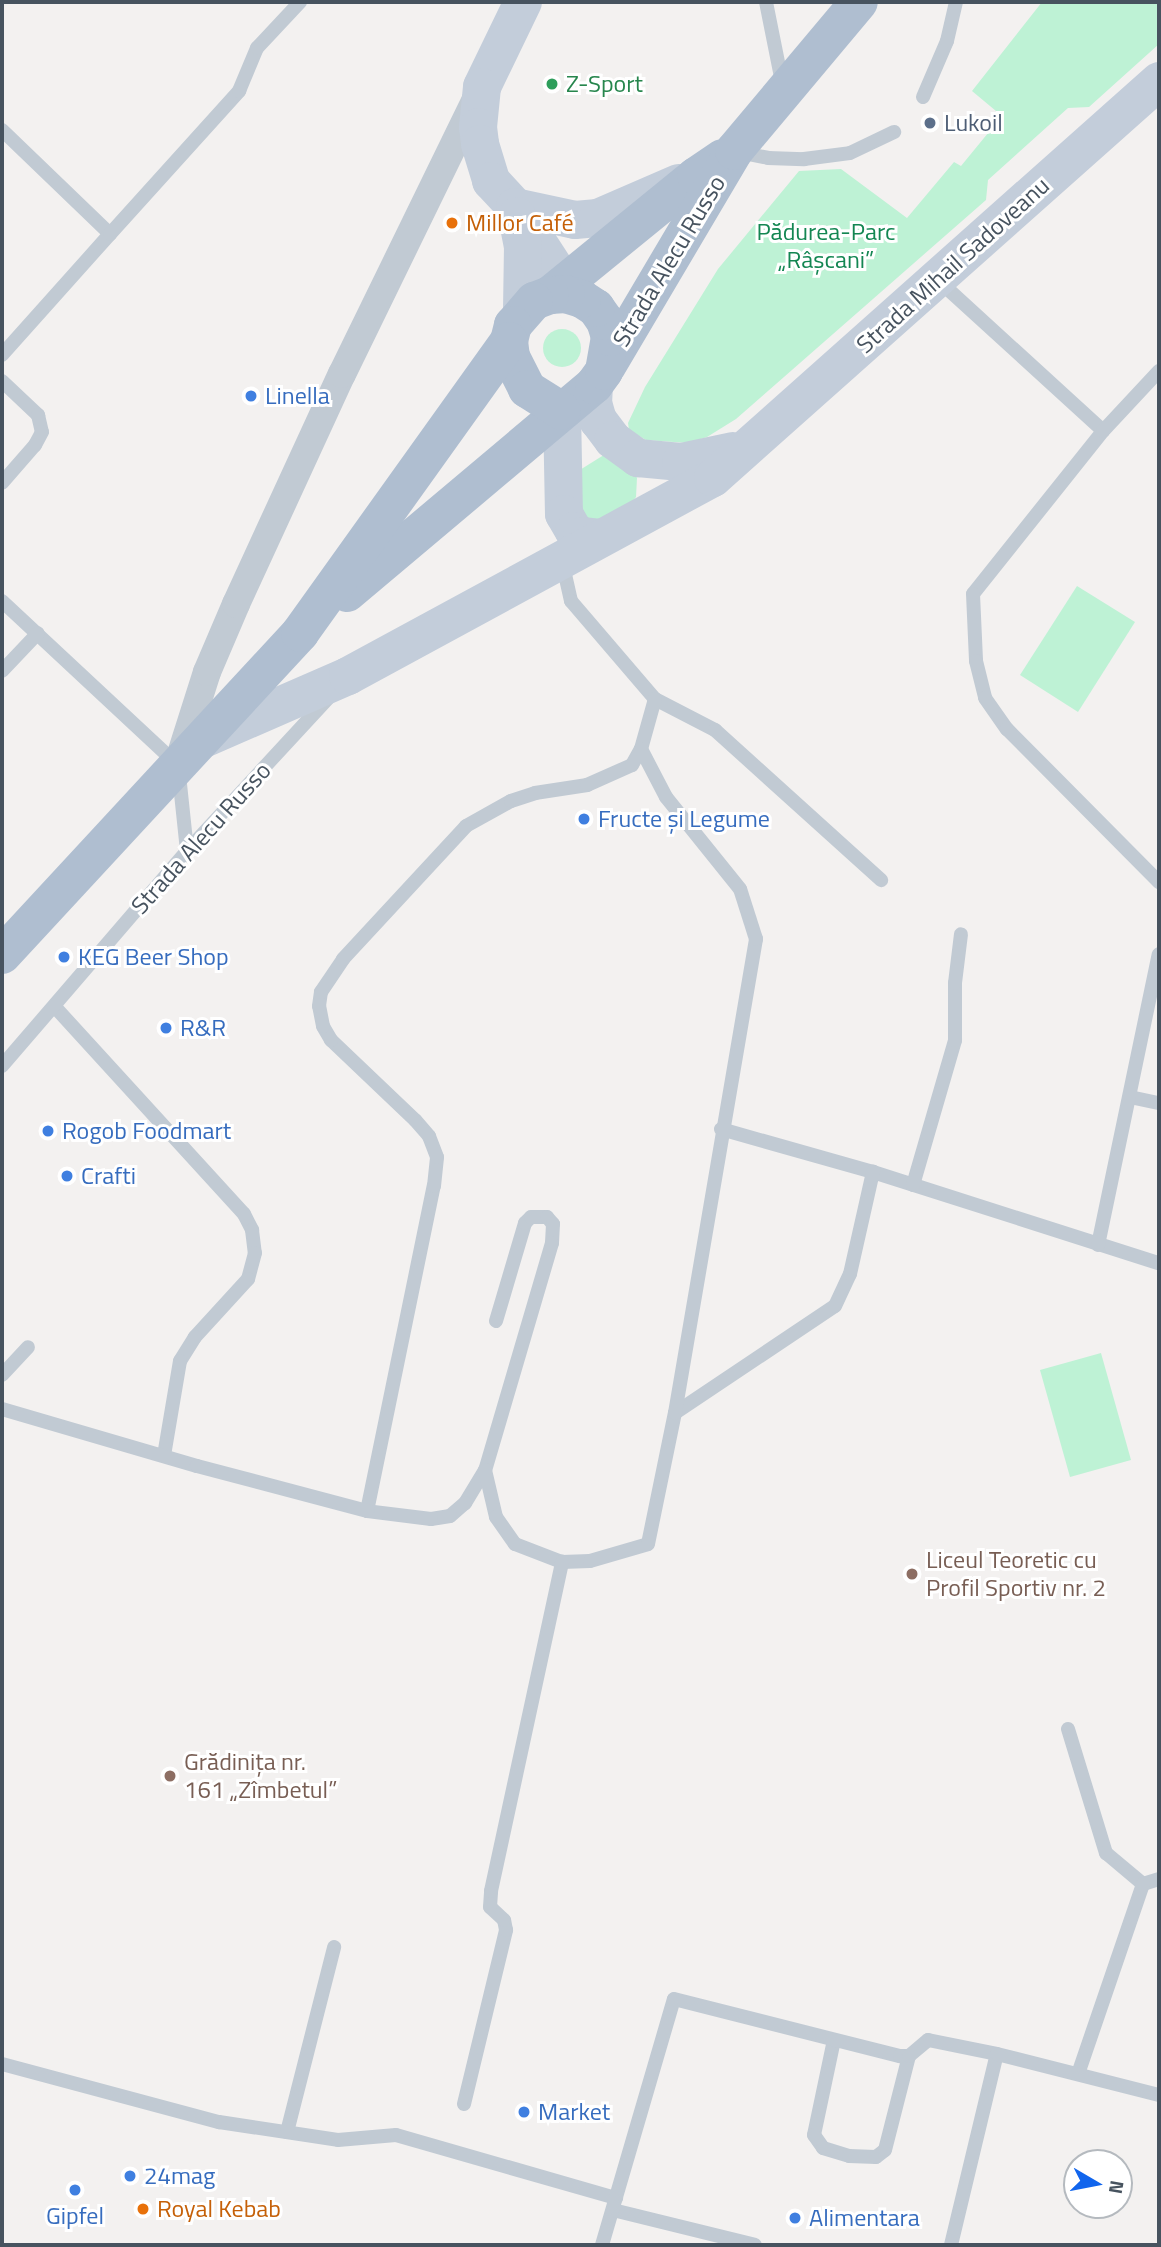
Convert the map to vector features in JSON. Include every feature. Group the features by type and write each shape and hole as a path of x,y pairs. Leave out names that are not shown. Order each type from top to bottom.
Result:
{"main road":[{"name":"Strada Alecu Russo","path":"599,378 734,151 859,2"},
{"path":"516,6 482,88 478,127 484,162 491,181 515,207 546,306"},
{"name":"Strada Mihail Sadoveanu","path":"189,753 348,676 713,478 1159,81"},
{"name":"Strada Alecu Russo","path":"2,954 300,633 546,306 696,176 734,151"},
{"path":"515,207 575,220 598,218 696,176"},
{"path":"515,207 523,246 546,306"},
{"path":"546,306 596,308 608,329 609,354 593,403 598,420 613,440 638,458 647,472 649,495 615,529 582,536 574,531 564,514"},
{"path":"546,306 511,358 527,389 562,411"},
{"path":"562,560 562,411 599,378"},
{"name":"Strada Alecu Russo","path":"300,633 562,411"},
{"name":"Strada Mihail Sadoveanu","path":"638,458 663,462 699,461 746,447"}],"street":[{"path":"189,753 207,672 236,604 354,349 482,88"}],"lane":[{"path":"2,355 239,91 257,48 300,2"},
{"path":"766,2 784,92"},
{"path":"923,97 947,41 956,2"},
{"path":"2,130 110,234"},
{"path":"734,151 768,158 804,159 850,153 894,132"},
{"path":"937,279 1103,431"},
{"path":"1159,371 1103,431 973,594 976,661 985,698 1007,729 1159,882"},
{"path":"2,382 38,415 41,432 35,445 2,483"},
{"path":"562,560 571,601 655,699 715,730 881,880"},
{"path":"2,601 189,753 187,851"},
{"path":"2,671 38,632"},
{"name":"Strada Alecu Russo","path":"2,1066 187,851 348,676"},
{"path":"366,1511 434,1186 437,1157 429,1136 331,1040 323,1026 319,1006 321,992 342,959 466,826 511,801 604,780 632,765 641,749 655,699"},
{"path":"485,1469 496,1517 515,1544 562,1562 590,1561 648,1544 675,1413 721,1129 756,939 740,889 666,797 641,749"},
{"path":"913,1185 955,1041 955,984 961,934"},
{"path":"1098,1245 1159,954"},
{"path":"55,1007 244,1214 252,1230 255,1253 248,1279 195,1337 180,1361 163,1456"},
{"path":"1130,1097 1159,1103"},
{"path":"721,1129 873,1172 1159,1263"},
{"path":"675,1413 835,1306 850,1274 873,1172"},
{"path":"2,1409 366,1511 431,1519 450,1516 465,1503 485,1469 552,1243 553,1224 547,1217 531,1217 525,1223 496,1321"},
{"path":"2,1375 28,1347"},
{"path":"464,2104 506,1930 504,1920 490,1907 491,1891 562,1562"},
{"path":"1068,1729 1106,1853 1143,1884"},
{"path":"1143,1884 1159,1879"},
{"path":"1078,2074 1143,1884"},
{"path":"287,2132 334,1947"},
{"path":"602,2245 674,1999 834,2040 909,2056"},
{"path":"834,2040 814,2132 817,2143 836,2153 866,2158 876,2157 885,2150 909,2056 928,2040 997,2054 1159,2095"},
{"path":"951,2245 997,2054"},
{"path":"2,2063 219,2122 338,2140 396,2135 755,2245"}],"green space":[{"name":"Pădurea-Parc „Râșcani”","path":"1042,2 1159,2 1159,44 1089,107 1068,108 988,180 986,200 736,419 707,437 688,443 646,440 629,430 628,423 645,387 718,269 799,171 841,169 907,218 954,162 961,166 1002,116 972,91"},
{"path":"562,329 575,335 581,348 575,361 562,367 549,361 543,348 549,335"},
{"path":"607,453 632,469 637,478 636,497 629,506 584,526 575,473"},
{"path":"1077,586 1135,622 1078,712 1020,675"},
{"path":"1101,1353 1131,1460 1070,1477 1040,1370"}],"place":[{"name":"Z-Sport","path":"552,84"},
{"name":"Lukoil","path":"930,123"},
{"name":"Millor Café","path":"452,223"},
{"name":"Linella","path":"251,396"},
{"name":"Fructe și Legume","path":"584,819"},
{"name":"KEG Beer Shop","path":"64,957"},
{"name":"R&R","path":"166,1028"},
{"name":"Rogob Foodmart","path":"48,1131"},
{"name":"Crafti","path":"67,1176"},
{"name":"Liceul Teoretic cu Profil Sportiv nr. 2","path":"912,1574"},
{"name":"Grădinița nr. 161 „Zîmbetul”","path":"170,1776"},
{"name":"Market","path":"524,2112"},
{"name":"24mag","path":"130,2176"},
{"name":"Gipfel","path":"75,2190"},
{"name":"Royal Kebab","path":"143,2209"},
{"name":"Alimentara","path":"795,2218"}]}
